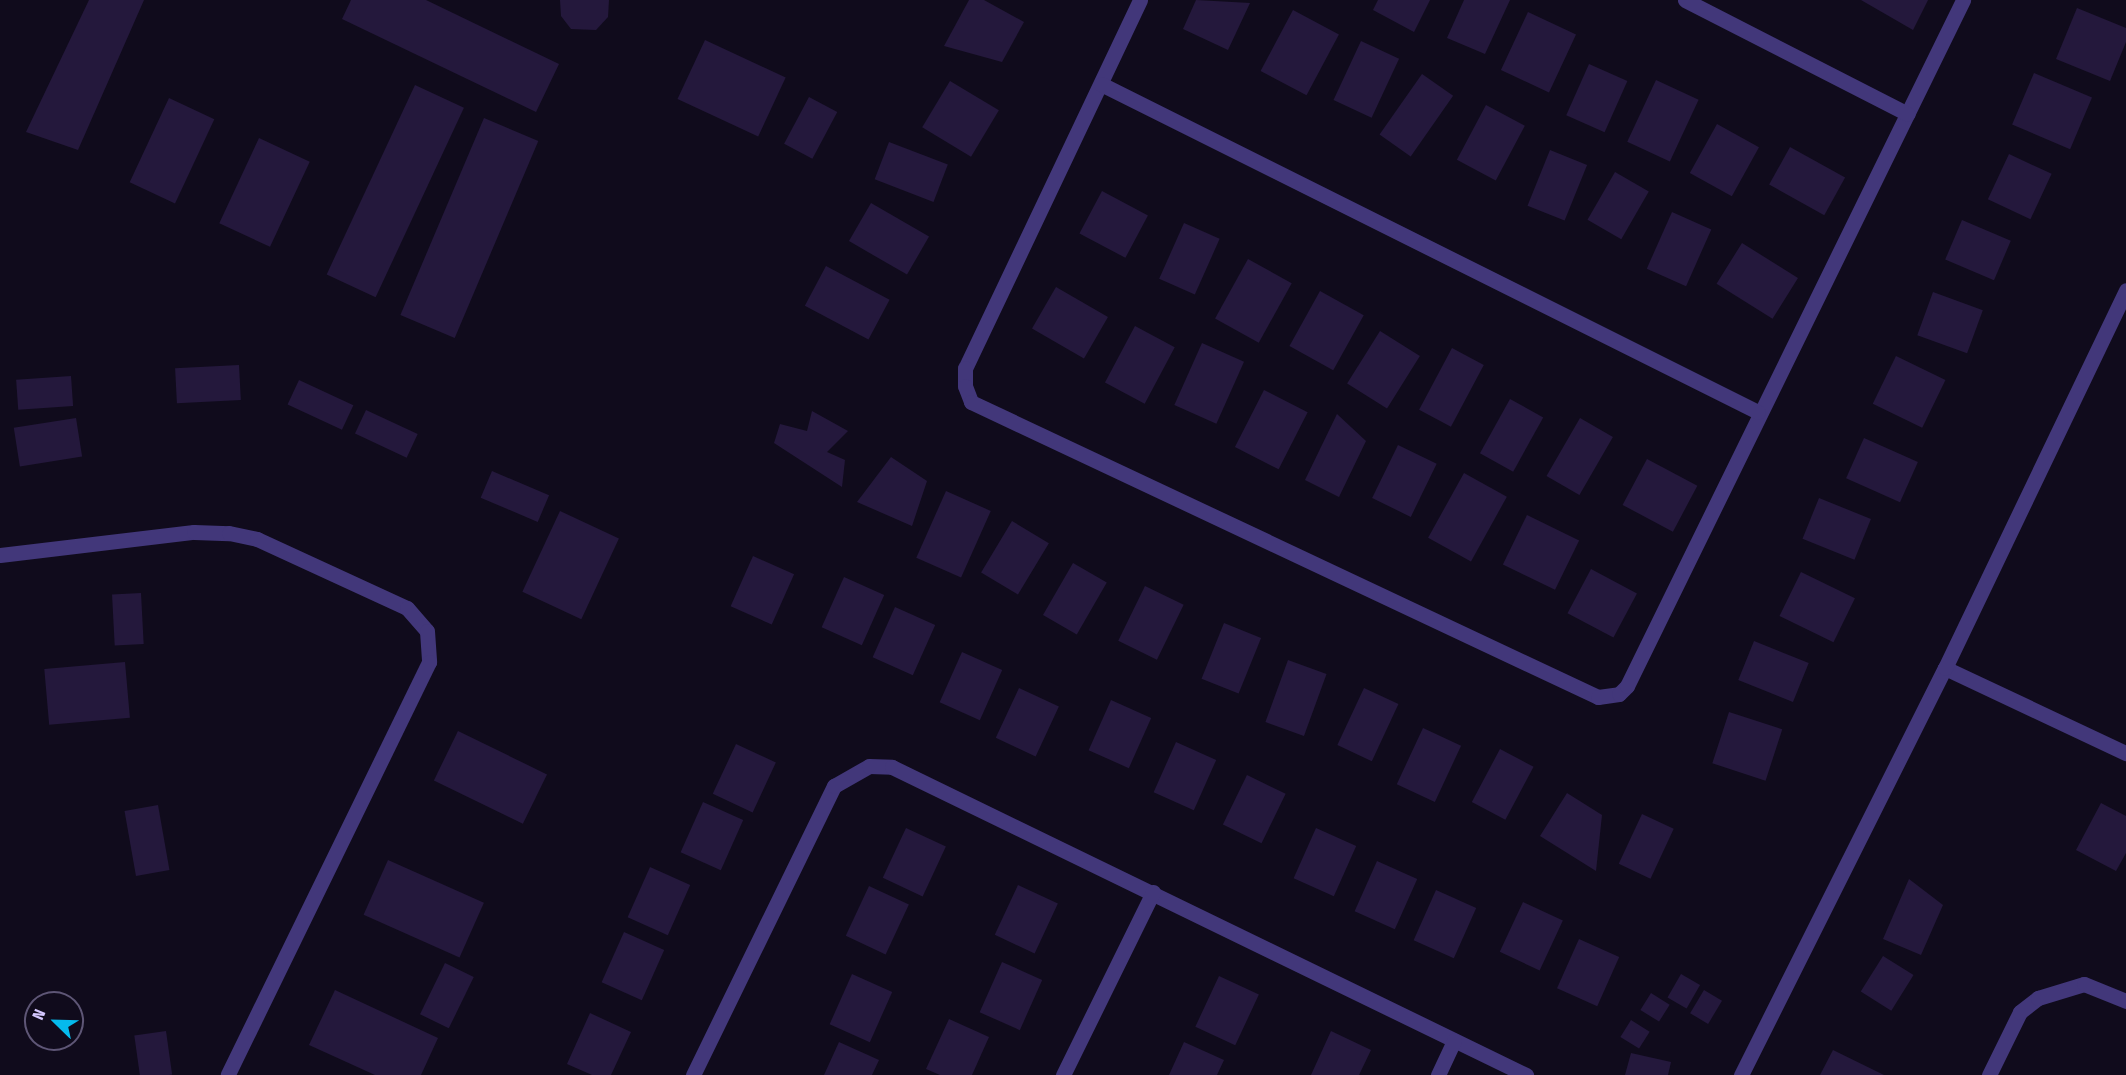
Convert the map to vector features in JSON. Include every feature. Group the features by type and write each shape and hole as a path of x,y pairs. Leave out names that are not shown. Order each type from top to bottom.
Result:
{"street":[{"path":"1140,0 965,368 965,386 971,402 988,413 1598,697 1619,694 1627,686 1758,412 1963,0"},
{"path":"1685,0 1908,114"},
{"path":"1101,84 1758,412"},
{"path":"1741,1075 1946,668 2126,290"},
{"path":"0,555 194,532 229,533 257,538 407,608 427,631 429,662 228,1075"},
{"path":"1946,668 2126,753"},
{"path":"693,1075 834,786 869,766 891,767 1153,892 1526,1075"},
{"path":"1063,1075 1153,892"},
{"path":"1989,1075 2020,1012 2038,998 2084,984 2126,1001"},
{"path":"1438,1075 1455,1040"}],"building":[{"path":"89,0 144,0 78,150 26,132"},
{"path":"351,0 426,0 559,64 536,112 342,19"},
{"path":"560,0 609,0 608,17 596,30 571,29 561,16"},
{"path":"969,0 984,0 1024,22 1002,62 944,46"},
{"path":"1196,0 1250,3 1228,50 1183,29"},
{"path":"1378,0 1430,0 1414,32 1373,10"},
{"path":"1464,0 1510,0 1485,54 1447,38"},
{"path":"1861,0 1928,0 1913,30"},
{"path":"2077,8 2126,28 2126,42 2110,81 2056,59"},
{"path":"1293,10 1339,34 1307,95 1261,71"},
{"path":"1528,12 1576,34 1549,92 1501,70"},
{"path":"705,40 786,78 758,137 678,99"},
{"path":"1361,41 1399,59 1372,118 1334,100"},
{"path":"1589,64 1627,81 1605,132 1566,115"},
{"path":"2034,73 2092,98 2070,149 2012,125"},
{"path":"1422,74 1453,96 1411,156 1380,135"},
{"path":"1656,80 1699,100 1670,161 1627,142"},
{"path":"950,81 999,110 971,157 922,127"},
{"path":"415,85 464,108 376,297 327,274"},
{"path":"809,97 837,112 812,159 784,144"},
{"path":"169,98 214,119 175,203 130,182"},
{"path":"1486,105 1525,126 1496,180 1457,160"},
{"path":"484,118 538,141 455,338 400,315"},
{"path":"1717,124 1759,147 1732,196 1690,173"},
{"path":"259,138 310,162 270,247 219,223"},
{"path":"889,142 948,165 933,202 875,179"},
{"path":"1790,147 1845,178 1824,215 1769,185"},
{"path":"1550,150 1587,165 1565,221 1528,206"},
{"path":"2009,154 2052,174 2030,219 1988,199"},
{"path":"1615,172 1649,192 1621,239 1588,220"},
{"path":"1102,191 1148,215 1125,258 1079,233"},
{"path":"871,203 929,236 907,275 849,241"},
{"path":"1672,212 1711,229 1686,286 1647,269"},
{"path":"1962,220 2011,241 1994,280 1945,260"},
{"path":"1184,223 1220,239 1195,295 1159,279"},
{"path":"1742,243 1798,278 1773,319 1717,284"},
{"path":"1248,259 1292,283 1259,343 1215,318"},
{"path":"826,266 890,300 868,340 805,306"},
{"path":"1056,287 1108,317 1084,359 1032,329"},
{"path":"1320,291 1364,315 1333,370 1289,346"},
{"path":"1933,292 1983,310 1967,353 1917,335"},
{"path":"1135,326 1175,347 1145,404 1105,383"},
{"path":"1380,331 1420,356 1387,408 1347,384"},
{"path":"1202,343 1244,362 1216,424 1174,405"},
{"path":"1452,348 1484,365 1451,427 1419,410"},
{"path":"1896,356 1945,380 1922,428 1873,404"},
{"path":"239,365 241,400 177,403 175,368"},
{"path":"71,376 73,406 18,410 16,380"},
{"path":"299,380 353,405 342,430 288,404"},
{"path":"1264,390 1308,412 1279,469 1235,447"},
{"path":"1510,399 1543,417 1513,472 1480,453"},
{"path":"366,410 418,434 407,458 355,434"},
{"path":"812,411 848,431 827,452 845,460 842,487 774,443 780,424 807,431"},
{"path":"1337,414 1366,441 1339,497 1305,480"},
{"path":"76,418 82,457 20,466 14,428"},
{"path":"1580,418 1613,437 1579,495 1546,476"},
{"path":"1864,438 1918,462 1900,502 1846,478"},
{"path":"1398,445 1437,464 1411,517 1372,498"},
{"path":"891,457 927,481 912,526 857,502"},
{"path":"1647,459 1697,486 1673,532 1623,505"},
{"path":"492,471 549,495 538,522 481,498"},
{"path":"1464,473 1507,497 1471,561 1428,538"},
{"path":"946,491 991,511 961,578 916,558"},
{"path":"1819,498 1871,519 1854,560 1803,539"},
{"path":"560,511 619,538 581,619 522,592"},
{"path":"1527,515 1579,540 1555,590 1503,564"},
{"path":"1012,521 1049,543 1018,595 981,572"},
{"path":"753,556 794,574 772,625 731,606"},
{"path":"1073,563 1107,582 1077,634 1043,615"},
{"path":"1591,569 1637,593 1613,638 1568,613"},
{"path":"1801,572 1855,598 1833,642 1780,616"},
{"path":"844,577 884,595 862,645 822,627"},
{"path":"1145,586 1184,605 1157,660 1118,641"},
{"path":"141,593 144,644 115,645 112,595"},
{"path":"895,607 935,625 913,675 873,657"},
{"path":"1224,623 1261,638 1239,694 1202,679"},
{"path":"1754,641 1809,663 1793,702 1738,680"},
{"path":"962,652 1002,670 980,720 940,702"},
{"path":"1288,660 1327,674 1304,736 1265,722"},
{"path":"125,662 130,718 49,725 44,669"},
{"path":"1019,688 1059,707 1036,756 996,738"},
{"path":"1364,688 1398,704 1372,761 1337,745"},
{"path":"1111,700 1151,718 1129,768 1089,750"},
{"path":"1729,712 1782,729 1766,781 1712,763"},
{"path":"1423,728 1461,746 1435,802 1397,784"},
{"path":"458,731 547,774 523,824 434,780"},
{"path":"1176,742 1216,760 1194,810 1154,792"},
{"path":"736,744 776,763 753,812 713,794"},
{"path":"1500,749 1534,767 1505,820 1472,802"},
{"path":"1247,775 1286,794 1262,843 1223,824"},
{"path":"1567,793 1602,815 1596,871 1540,836"},
{"path":"703,802 743,820 721,870 681,852"},
{"path":"2101,803 2126,816 2126,853 2116,871 2076,850"},
{"path":"158,805 169,870 136,876 125,811"},
{"path":"1642,814 1674,829 1650,879 1619,864"},
{"path":"906,828 946,847 923,896 883,878"},
{"path":"1316,828 1356,846 1334,896 1294,878"},
{"path":"388,860 484,903 460,958 364,915"},
{"path":"1377,861 1417,879 1395,929 1355,911"},
{"path":"650,867 690,885 668,935 628,917"},
{"path":"1909,879 1943,905 1921,955 1883,939"},
{"path":"1018,885 1058,904 1035,953 995,935"},
{"path":"869,886 909,905 886,954 846,936"},
{"path":"1436,890 1476,908 1454,958 1414,940"},
{"path":"1523,902 1563,921 1540,970 1500,952"},
{"path":"624,932 664,950 642,1000 602,982"},
{"path":"1579,939 1619,957 1597,1006 1557,988"},
{"path":"1883,956 1914,975 1891,1011 1861,992"},
{"path":"1002,962 1042,980 1020,1030 980,1012"},
{"path":"445,963 474,977 449,1028 420,1014"},
{"path":"852,974 892,992 870,1042 830,1024"},
{"path":"1681,974 1700,985 1687,1008 1668,997"},
{"path":"1219,976 1259,995 1235,1045 1195,1027"},
{"path":"335,990 438,1038 421,1075 375,1075 309,1045"},
{"path":"1704,990 1722,1001 1708,1024 1690,1013"},
{"path":"1651,993 1670,1005 1659,1022 1640,1010"},
{"path":"590,1013 631,1032 611,1075 592,1075 567,1064"},
{"path":"949,1019 989,1037 972,1075 940,1075 926,1069"},
{"path":"1631,1020 1650,1032 1639,1049 1620,1037"},
{"path":"166,1031 172,1075 140,1075 134,1035"},
{"path":"1331,1031 1371,1050 1359,1075 1311,1075"},
{"path":"839,1042 879,1060 872,1075 824,1075"},
{"path":"1184,1042 1224,1060 1217,1075 1169,1075"},
{"path":"1833,1050 1884,1075 1820,1075"},
{"path":"1631,1053 1671,1062 1668,1075 1625,1075"}]}
